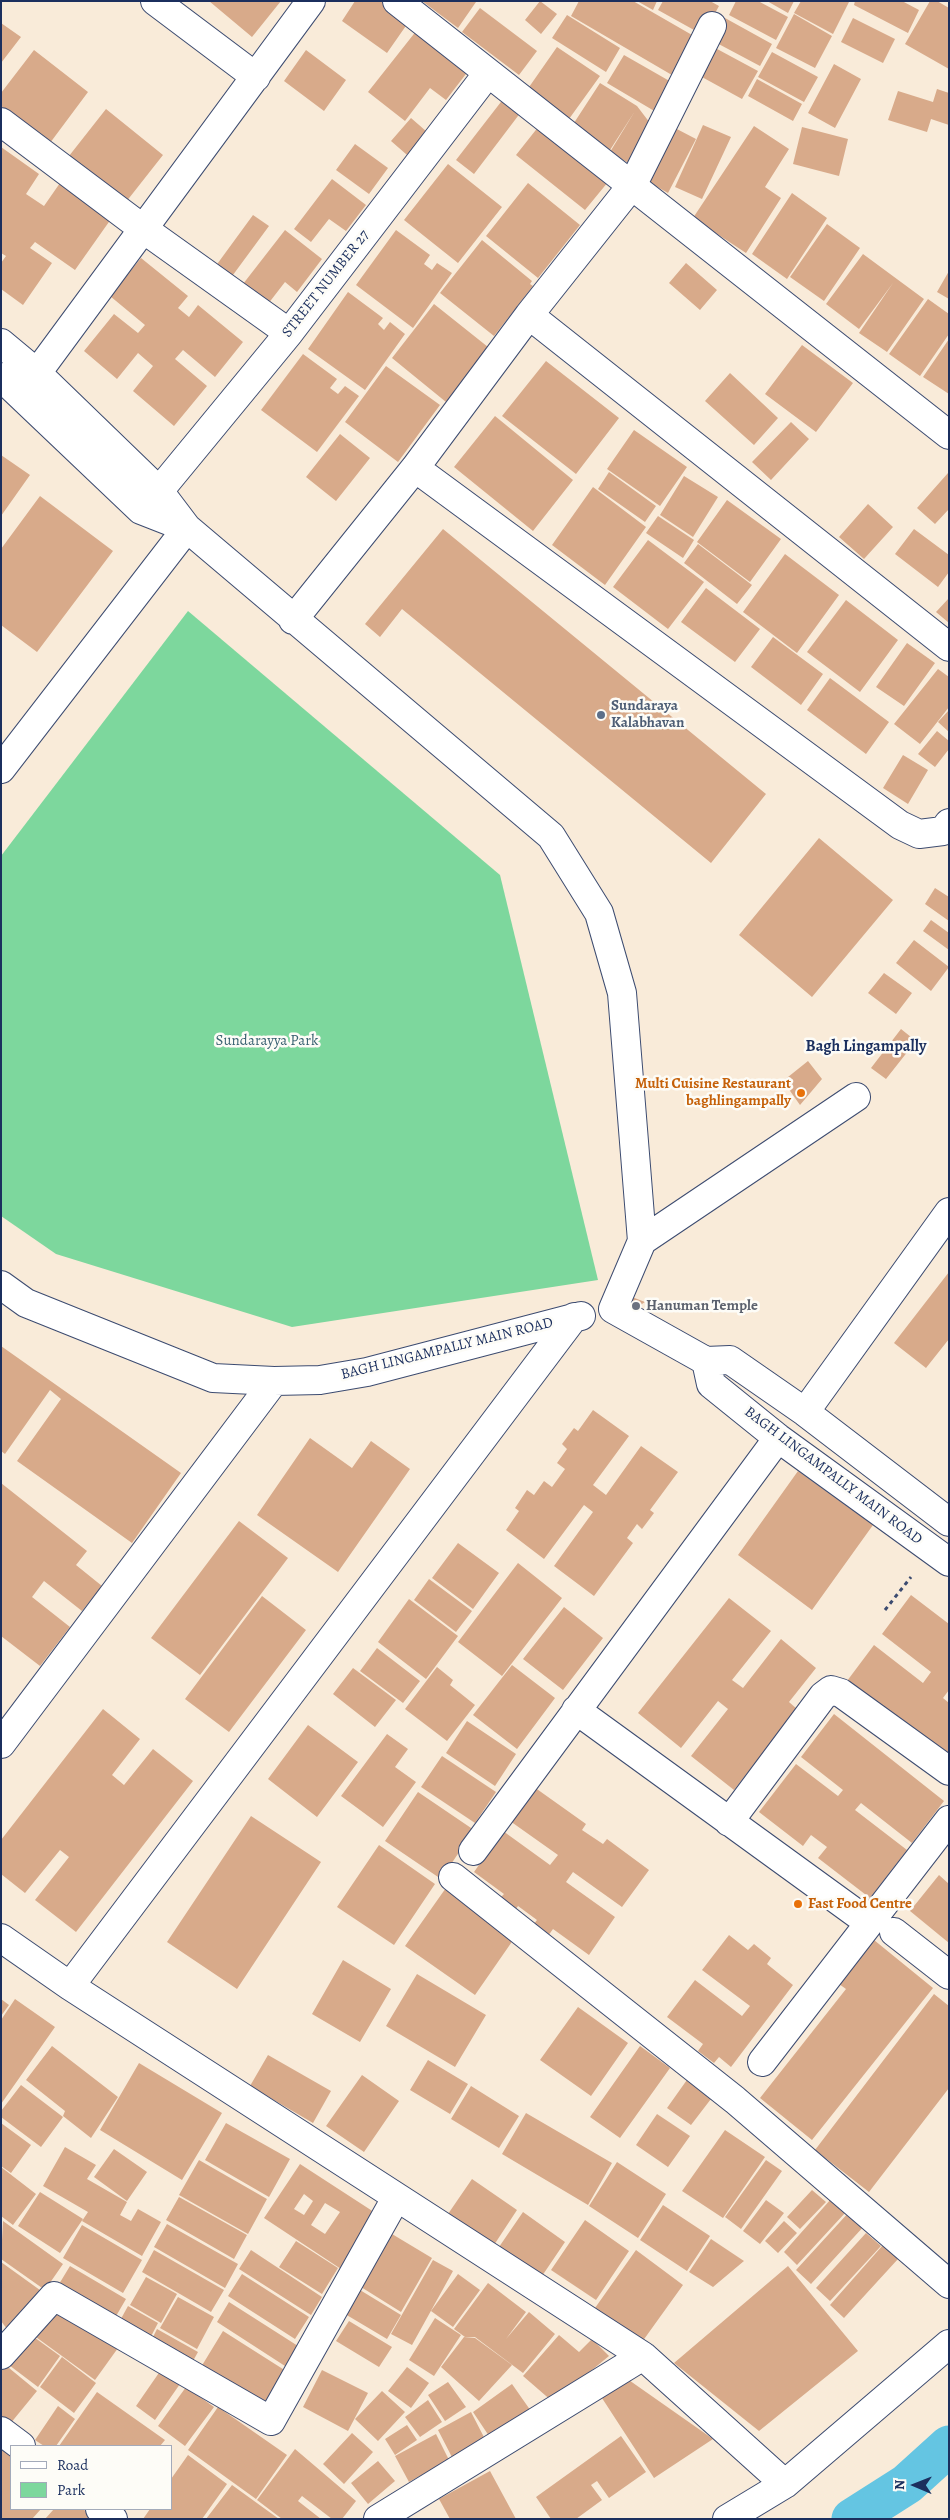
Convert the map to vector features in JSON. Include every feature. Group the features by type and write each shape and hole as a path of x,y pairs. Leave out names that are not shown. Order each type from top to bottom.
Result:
{"street":[{"path":"155,1 256,77"},
{"path":"36,373 311,1"},
{"path":"397,1 949,435"},
{"path":"293,620 416,468 529,315 632,184 712,26"},
{"name":"STREET NUMBER 27","path":"159,491 289,333 488,73"},
{"path":"1,122 142,228 289,333"},
{"path":"529,315 949,647"},
{"path":"1,344 36,373 159,491 187,528 293,620 551,836 599,913 622,993 642,1241 613,1309 706,1361 730,1360 805,1412 949,1522"},
{"path":"1,378 141,510 187,528"},
{"path":"416,468 900,825 919,834 943,831 949,823"},
{"path":"1,769 187,528"},
{"path":"642,1241 856,1097"},
{"path":"805,1412 949,1212"},
{"name":"BAGH LINGAMPALLY MAIN ROAD","path":"1,1285 26,1303 213,1378 274,1381 320,1380 367,1372 574,1317 613,1309"},
{"path":"70,1986 574,1317"},
{"name":"BAGH LINGAMPALLY MAIN ROAD","path":"706,1361 711,1384 778,1438 941,1556"},
{"path":"1,1744 274,1381"},
{"path":"473,1850 778,1438"},
{"path":"729,1822 823,1696 831,1690 841,1693 949,1771"},
{"path":"576,1710 868,1922"},
{"path":"762,2062 868,1922 949,1820"},
{"path":"452,1877 735,2100 949,2284"},
{"path":"894,1932 949,1975"},
{"path":"1,1938 70,1986 396,2198 644,2356 785,2484"},
{"path":"1,2355 54,2296 271,2421 396,2198"},
{"path":"727,2519 785,2484 949,2344"},
{"path":"378,2519 644,2356"},
{"path":"1,2431 20,2445"},
{"path":"101,2510 112,2519"}],"path":[{"path":"885,1610 941,1556"}],"green space":[{"name":"Sundarayya Park","path":"188,611 500,875 598,1280 292,1327 56,1254 1,1216 1,856"}],"building":[{"path":"209,1 281,1 252,37"},
{"path":"355,1 382,1 410,20 387,53 342,21"},
{"path":"422,1 475,1 476,2 458,28"},
{"path":"540,1 557,14 541,34 525,20"},
{"path":"579,1 633,1 699,39 677,78 571,16"},
{"path":"637,1 657,1 653,10"},
{"path":"663,1 710,1 719,6 703,35 658,10"},
{"path":"736,1 758,1 788,17 776,40 729,15"},
{"path":"767,1 794,1 788,13"},
{"path":"801,1 849,2 833,34 794,13"},
{"path":"855,1 902,1 919,10 908,33 854,5"},
{"path":"930,1 937,1 949,8 949,69 905,44"},
{"path":"480,8 537,51 519,75 462,32"},
{"path":"794,14 832,36 815,68 776,48"},
{"path":"567,15 620,48 606,72 552,38"},
{"path":"725,18 772,44 760,66 713,41"},
{"path":"853,18 895,39 883,63 841,42"},
{"path":"1,23 21,37 1,63"},
{"path":"417,30 469,70 446,100 430,88 405,121 368,92"},
{"path":"706,43 758,71 742,99 691,71"},
{"path":"557,47 600,76 569,119 527,90"},
{"path":"34,50 88,92 50,143 1,106 1,93"},
{"path":"306,50 346,80 324,111 284,81"},
{"path":"772,52 818,77 804,102 758,77"},
{"path":"624,55 673,83 656,112 607,83"},
{"path":"834,64 861,79 835,128 808,113"},
{"path":"757,79 802,104 793,121 748,96"},
{"path":"600,83 637,106 653,127 630,164 610,152 635,111 610,150 572,126"},
{"path":"937,89 949,93 949,125 931,119 927,132 888,120 898,91 933,102"},
{"path":"504,98 521,112 474,174 456,160"},
{"path":"106,109 163,155 126,202 69,156"},
{"path":"411,118 434,138 414,161 391,141"},
{"path":"703,125 731,137 702,199 675,187"},
{"path":"539,126 608,182 585,210 516,155"},
{"path":"754,126 789,149 765,187 781,198 746,253 693,218"},
{"path":"673,127 696,139 668,193 645,180"},
{"path":"802,127 848,139 839,176 793,164"},
{"path":"355,144 388,168 369,194 336,170"},
{"path":"1,147 39,174 26,194 44,206 60,183 111,219 75,270 35,242 30,248 52,263 23,305 1,289 1,263 6,256 1,253"},
{"path":"448,164 502,207 458,263 404,220"},
{"path":"332,179 366,205 346,231 329,219 311,242 294,229"},
{"path":"528,183 580,225 538,278 486,236"},
{"path":"792,193 827,218 787,279 752,254"},
{"path":"253,215 269,226 230,279 215,267"},
{"path":"827,224 860,248 824,301 790,277"},
{"path":"285,230 322,259 297,292 285,282 268,304 243,284"},
{"path":"396,230 430,255 424,264 432,270 437,263 452,273 413,328 356,285"},
{"path":"482,240 532,281 530,284 533,286 494,336 440,293"},
{"path":"863,254 924,299 887,352 859,333 893,283 859,329 826,304"},
{"path":"141,258 188,296 178,308 189,317 198,305 243,342 215,377 183,350 175,359 207,386 174,426 133,391 153,366 138,353 117,379 84,351 114,314 138,333 145,325 110,296"},
{"path":"686,263 717,290 700,310 669,283"},
{"path":"949,271 949,299 937,292"},
{"path":"348,292 383,318 378,324 384,330 390,322 405,334 365,390 308,349"},
{"path":"928,299 949,314 949,334 920,376 889,354"},
{"path":"434,304 488,347 446,402 392,358"},
{"path":"949,339 949,394 923,377"},
{"path":"802,345 853,383 816,432 765,394"},
{"path":"303,354 337,379 330,388 338,394 345,386 359,396 317,452 261,410"},
{"path":"546,361 619,418 576,474 502,416"},
{"path":"386,366 440,405 398,462 345,422"},
{"path":"730,373 778,418 754,445 705,401"},
{"path":"495,416 573,480 533,531 454,467"},
{"path":"791,422 809,439 771,480 752,462"},
{"path":"634,430 687,467 660,506 607,469"},
{"path":"340,434 370,458 336,501 306,477"},
{"path":"1,455 30,475 1,516"},
{"path":"609,472 656,506 645,522 598,489"},
{"path":"948,473 949,509 935,524 917,508"},
{"path":"684,476 718,497 693,537 660,515"},
{"path":"593,487 646,527 605,585 552,545"},
{"path":"40,496 113,551 37,652 1,625 1,549"},
{"path":"727,500 781,539 750,582 697,542"},
{"path":"868,504 893,527 864,559 839,537"},
{"path":"658,516 694,540 683,558 646,533"},
{"name":"Sundaraya Kalabhavan","path":"443,529 766,794 711,863 402,609 380,637 365,624"},
{"path":"914,529 949,555 949,572 938,587 895,554"},
{"path":"648,540 704,582 668,629 613,587"},
{"path":"698,544 752,585 737,604 684,563"},
{"path":"785,554 839,595 797,653 743,612"},
{"path":"706,588 760,629 735,662 681,622"},
{"path":"949,598 949,623 936,612"},
{"path":"846,600 898,640 860,692 807,652"},
{"path":"773,637 823,674 801,705 751,667"},
{"path":"907,643 935,663 904,706 876,687"},
{"path":"938,669 949,677 949,707 920,744 894,724"},
{"path":"830,678 889,722 866,754 807,710"},
{"path":"949,710 949,732 938,722"},
{"path":"937,731 949,741 949,749 935,767 918,754"},
{"path":"903,755 928,770 908,804 883,788"},
{"path":"819,838 893,900 812,997 739,935"},
{"path":"935,888 949,897 949,921 925,904"},
{"path":"931,920 949,933 949,950 923,931"},
{"path":"914,940 949,967 931,991 896,963"},
{"path":"884,973 912,993 896,1014 868,993"},
{"path":"901,1029 916,1041 886,1079 871,1068"},
{"name":"Multi Cuisine Restaurant baghlingampally","path":"808,1061 822,1079 800,1105 783,1081"},
{"path":"949,1272 949,1339 926,1368 894,1343"},
{"name":"Hanuman Temple","path":"632,1297 645,1302 633,1310"},
{"path":"1,1346 181,1473 132,1543 17,1461 61,1399 50,1390 5,1454 1,1451"},
{"path":"593,1410 629,1436 593,1485 606,1495 641,1446 678,1472 650,1510 654,1513 642,1529 637,1524 627,1538 633,1543 594,1596 554,1566 593,1512 584,1505 544,1559 506,1530 519,1511 515,1508 527,1490 534,1495 544,1481 552,1487 565,1469 557,1463 567,1449 562,1444 574,1428 578,1431"},
{"path":"310,1438 352,1468 371,1441 410,1469 338,1572 257,1515"},
{"path":"798,1471 873,1525 812,1610 738,1555"},
{"path":"1,1483 87,1551 76,1565 102,1586 82,1611 44,1581 32,1597 70,1627 40,1666 1,1636"},
{"path":"239,1521 288,1558 200,1675 151,1638"},
{"path":"458,1543 499,1573 473,1609 432,1578"},
{"path":"518,1563 562,1598 502,1676 458,1642"},
{"path":"429,1579 472,1611 456,1632 414,1600"},
{"path":"911,1595 949,1624 949,1690 943,1698 949,1703 949,1755 847,1681 874,1645 923,1683 931,1672 882,1634"},
{"path":"262,1596 306,1630 229,1732 185,1699"},
{"path":"729,1598 771,1631 732,1680 743,1688 781,1639 816,1668 789,1702 797,1709 734,1790 691,1756 728,1709 718,1701 681,1748 638,1713"},
{"path":"409,1599 458,1636 426,1679 378,1642"},
{"path":"564,1607 603,1638 563,1690 523,1659"},
{"path":"377,1648 420,1681 403,1703 360,1671"},
{"path":"512,1665 555,1698 517,1749 473,1715"},
{"path":"437,1667 453,1680 450,1685 475,1705 447,1741 405,1709"},
{"path":"353,1668 396,1700 375,1727 333,1694"},
{"path":"103,1709 140,1739 112,1775 124,1785 153,1749 193,1781 76,1932 35,1900 69,1857 60,1850 25,1893 1,1874 1,1840"},
{"path":"834,1714 944,1801 912,1843 861,1803 855,1810 907,1850 870,1898 818,1858 827,1847 811,1835 803,1846 759,1812 796,1764 838,1796 843,1790 801,1757"},
{"path":"467,1721 516,1754 495,1786 446,1753"},
{"path":"308,1725 358,1762 317,1817 268,1779"},
{"path":"387,1734 408,1749 395,1767 416,1782 383,1827 341,1796"},
{"path":"442,1756 496,1792 475,1823 421,1787"},
{"path":"534,1787 586,1824 582,1830 603,1844 607,1839 649,1870 622,1907 573,1872 566,1882 615,1917 589,1955 553,1929 548,1936 533,1925 537,1920 518,1906 514,1912 498,1900 504,1894 474,1872 503,1831 550,1865 558,1855 510,1821"},
{"path":"418,1792 474,1830 441,1879 385,1841"},
{"path":"251,1816 321,1862 237,1989 167,1942"},
{"path":"379,1845 435,1884 394,1945 337,1907"},
{"path":"939,1875 949,1884 949,1943 910,1911"},
{"path":"448,1885 518,1933 475,1995 405,1946"},
{"path":"729,1935 748,1950 754,1944 771,1958 767,1964 793,1985 731,2067 719,2057 714,2063 698,2051 703,2044 667,2017 695,1980 742,2016 750,2006 702,1970"},
{"path":"874,1940 933,1988 812,2140 760,2098 846,1989 839,1984"},
{"path":"343,1960 391,1989 360,2042 312,2014"},
{"path":"417,1974 486,2015 455,2067 386,2026"},
{"path":"934,1994 949,2006 949,2088 869,2192 815,2150"},
{"path":"1,1999 9,2005 1,2016"},
{"path":"15,1999 55,2027 1,2104 1,2020"},
{"path":"578,2007 628,2043 591,2096 540,2060"},
{"path":"52,2046 118,2097 91,2138 63,2116 65,2111 26,2080"},
{"path":"640,2046 670,2068 620,2138 590,2117"},
{"path":"268,2055 331,2091 313,2123 250,2086"},
{"path":"428,2060 468,2084 450,2114 410,2090"},
{"path":"139,2063 222,2113 182,2180 100,2130"},
{"path":"362,2075 399,2101 364,2152 326,2126"},
{"path":"689,2077 714,2095 691,2125 667,2108"},
{"path":"21,2085 63,2117 41,2147 1,2117 1,2111"},
{"path":"471,2086 519,2116 499,2148 451,2119"},
{"path":"526,2113 612,2163 588,2205 502,2154"},
{"path":"657,2114 690,2136 668,2167 636,2145"},
{"path":"1,2123 31,2145 11,2173 1,2166"},
{"path":"226,2123 290,2159 269,2197 205,2160"},
{"path":"725,2130 765,2157 723,2218 682,2191"},
{"path":"65,2147 96,2165 87,2179 127,2202 120,2215 131,2221 138,2209 161,2222 142,2256 82,2221 88,2212 43,2186"},
{"path":"114,2149 147,2172 127,2201 94,2177"},
{"path":"199,2160 267,2199 248,2234 179,2195"},
{"path":"766,2160 782,2171 741,2229 725,2217"},
{"path":"617,2162 666,2194 638,2238 589,2206"},
{"path":"300,2164 377,2214 341,2269 264,2218","holes":["304,2194 313,2201 304,2215 294,2209","325,2203 340,2212 325,2234 311,2225"]},
{"path":"1,2167 36,2194 13,2225 1,2216"},
{"path":"472,2179 517,2210 494,2245 448,2214"},
{"path":"812,2190 826,2202 800,2229 787,2217"},
{"path":"40,2192 83,2219 60,2253 18,2226"},
{"path":"179,2197 247,2235 234,2259 166,2220"},
{"path":"831,2199 845,2213 797,2265 784,2252"},
{"path":"766,2200 784,2213 760,2244 743,2231"},
{"path":"663,2205 710,2236 687,2271 640,2240"},
{"path":"850,2211 865,2225 811,2284 796,2270"},
{"path":"523,2212 565,2242 542,2276 499,2247"},
{"path":"585,2220 629,2251 596,2300 551,2270"},
{"path":"3,2221 63,2264 45,2290 1,2259"},
{"path":"784,2221 797,2233 778,2253 765,2241"},
{"path":"167,2224 238,2264 225,2288 154,2247"},
{"path":"82,2225 142,2260 123,2293 63,2258"},
{"path":"866,2233 881,2246 830,2301 816,2288"},
{"path":"392,2234 432,2258 401,2312 361,2287"},
{"path":"711,2239 744,2261 713,2287 689,2272"},
{"path":"296,2241 338,2268 322,2294 279,2267"},
{"path":"883,2245 898,2259 844,2318 830,2305"},
{"path":"154,2250 224,2290 211,2312 142,2272"},
{"path":"251,2250 322,2297 311,2315 239,2269"},
{"path":"636,2250 683,2285 642,2342 595,2308"},
{"path":"433,2260 453,2271 412,2345 391,2334"},
{"path":"1,2262 51,2298 13,2337 1,2321"},
{"path":"70,2266 126,2299 112,2323 56,2289"},
{"path":"788,2266 858,2351 759,2431 674,2363"},
{"path":"242,2274 309,2317 295,2339 228,2296"},
{"path":"458,2274 480,2290 453,2327 431,2311"},
{"path":"146,2277 177,2294 161,2323 130,2305"},
{"path":"488,2283 526,2312 506,2339 529,2312 555,2334 523,2373 475,2337 465,2337 454,2329"},
{"path":"360,2290 401,2315 387,2339 345,2314"},
{"path":"178,2297 214,2317 197,2349 160,2328"},
{"path":"52,2300 118,2348 95,2380 29,2332"},
{"path":"229,2302 298,2346 285,2366 217,2322"},
{"path":"128,2306 158,2323 147,2344 117,2326"},
{"path":"435,2318 461,2335 434,2376 409,2360"},
{"path":"349,2321 392,2347 379,2367 336,2341"},
{"path":"157,2329 198,2352 189,2368 149,2345"},
{"path":"223,2331 286,2371 260,2412 198,2372"},
{"path":"27,2332 60,2356 38,2387 5,2362"},
{"path":"559,2335 579,2352 592,2339 609,2356 553,2402 523,2376"},
{"path":"464,2337 475,2338 512,2365 479,2401 441,2367"},
{"path":"62,2357 96,2383 74,2413 40,2387"},
{"path":"3,2363 37,2391 10,2424 1,2417 1,2366"},
{"path":"163,2367 182,2381 155,2420 136,2406"},
{"path":"407,2367 429,2383 411,2408 388,2391"},
{"path":"322,2370 368,2393 348,2431 303,2407"},
{"path":"626,2378 713,2439 654,2478 600,2395"},
{"path":"448,2382 466,2407 445,2421 428,2395"},
{"path":"512,2384 533,2414 493,2442 473,2412"},
{"path":"186,2387 214,2407 185,2446 158,2426"},
{"path":"382,2391 405,2412 378,2441 355,2419"},
{"path":"97,2392 165,2440 161,2445 60,2445"},
{"path":"428,2400 442,2422 420,2437 405,2417"},
{"path":"58,2406 75,2419 57,2445 42,2445 35,2440"},
{"path":"218,2407 287,2455 256,2499 188,2450"},
{"path":"471,2412 488,2445 455,2463 438,2430"},
{"path":"407,2425 417,2440 395,2455 385,2439"},
{"path":"352,2433 373,2452 344,2484 323,2464"},
{"path":"436,2434 449,2460 409,2482 395,2456"},
{"path":"621,2436 646,2472 609,2498 597,2481 591,2485 602,2500 576,2519 551,2519 536,2497"},
{"path":"1,2448 10,2451 10,2510 40,2510 32,2519 1,2519"},
{"path":"295,2449 356,2501 342,2519 332,2519 302,2496 298,2501 321,2519 282,2519 257,2500"},
{"path":"188,2455 227,2484 202,2519 143,2519 149,2510 172,2510 172,2478"},
{"path":"378,2461 395,2481 368,2504 351,2483"},
{"path":"490,2471 516,2519 450,2519 439,2499"},
{"path":"232,2485 279,2519 206,2519"},
{"path":"53,2510 84,2510 95,2519 45,2519"}],"waterway":[{"path":"852,2519 907,2484 949,2446"}],"place":[{"name":"Sundaraya Kalabhavan","path":"601,715"},
{"name":"Multi Cuisine Restaurant baghlingampally","path":"801,1093"},
{"name":"Hanuman Temple","path":"636,1306"},
{"name":"Fast Food Centre","path":"798,1904"}],"district":[{"name":"Bagh Lingampally","path":"866,1047"}]}
